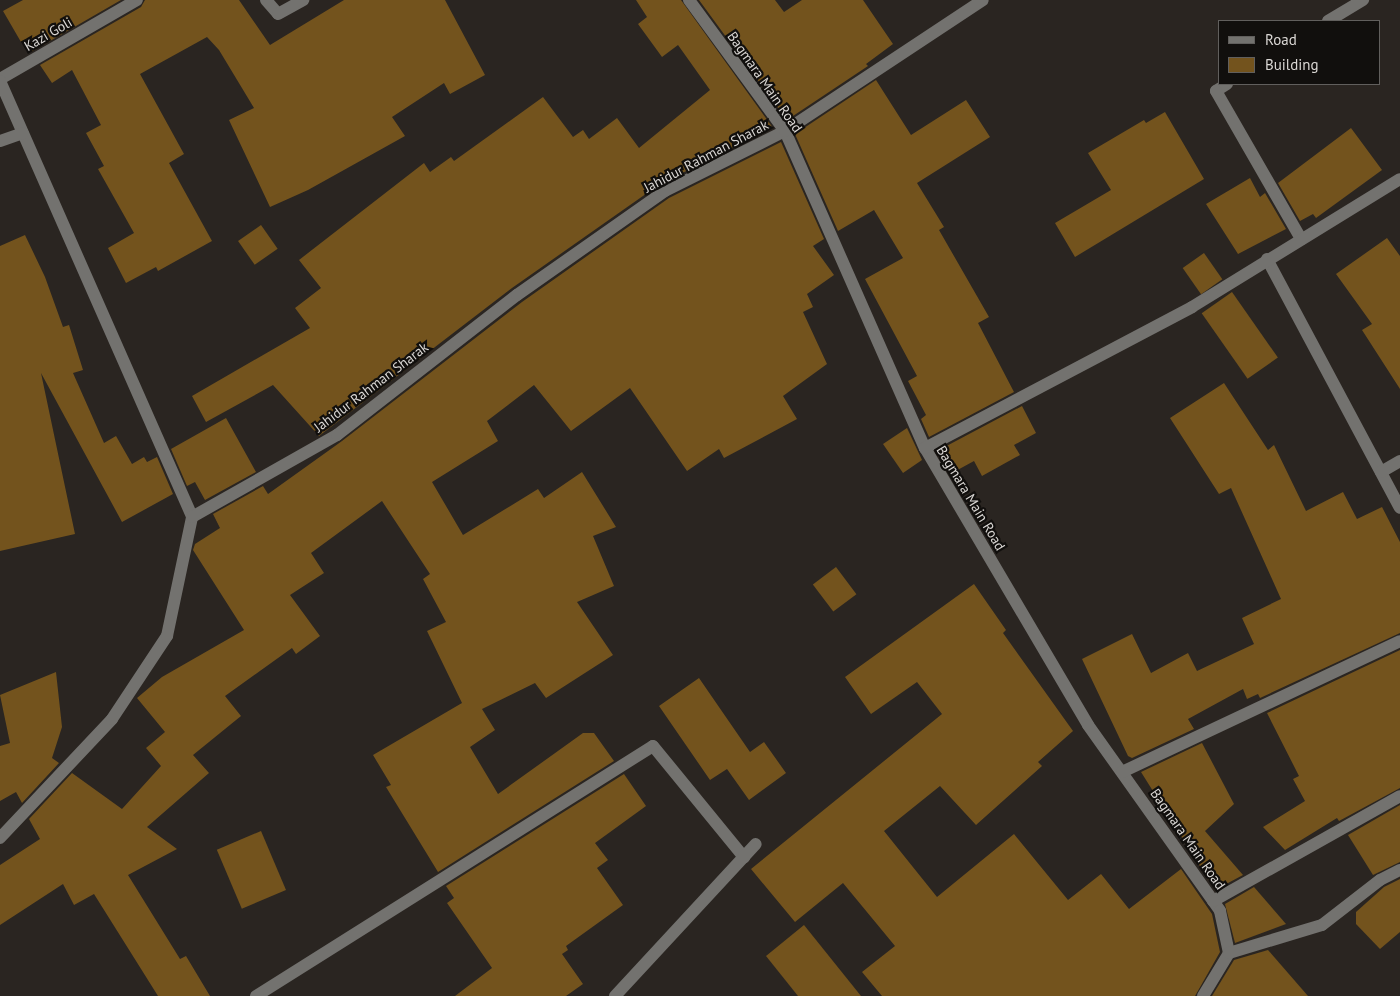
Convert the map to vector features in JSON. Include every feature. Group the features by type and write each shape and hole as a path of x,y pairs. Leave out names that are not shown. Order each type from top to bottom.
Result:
{"street":[{"name":"Kazi Goli","path":"0,80 137,0"},
{"path":"266,0 278,14 303,0"},
{"name":"Bagmara Main Road","path":"689,0 785,131 924,448 1088,725 1220,911 1229,953"},
{"name":"Jahidur Rahman Sharak","path":"192,517 337,435 517,294 665,191 785,131 983,0"},
{"path":"1330,20 1363,0"},
{"path":"0,80 192,517 167,636 112,719 0,838"},
{"path":"1225,85 1216,91 1301,239"},
{"path":"0,141 23,133"},
{"path":"924,448 1192,307 1267,259 1400,179"},
{"path":"1267,259 1400,508"},
{"path":"1381,472 1400,461"},
{"path":"1122,772 1400,641"},
{"path":"259,995 653,746 744,857"},
{"path":"1213,901 1400,796"},
{"path":"615,996 756,844"},
{"path":"1203,996 1229,953 1322,925 1380,880 1400,870"}],"building":[{"path":"23,0 121,0 31,52 24,41 21,42 3,11"},
{"path":"145,0 239,0 270,45 344,0 445,0 485,75 450,94 444,83 392,117 405,136 308,190 270,207 229,120 254,108 219,50 207,37 140,74 184,154 169,163 212,241 158,271 156,267 126,283 108,248 134,233 98,169 104,166 86,133 101,125 72,70 52,83 40,65 141,7"},
{"path":"636,0 681,0 773,128 660,184 512,288 319,436 273,385 206,422 192,396 310,328 295,308 321,288 299,260 424,163 430,172 451,157 454,161 543,97 573,137 583,130 589,139 617,118 639,148 710,90 678,45 662,57 638,24 647,17"},
{"path":"699,0 775,0 784,12 802,0 863,0 893,44 866,64 868,66 787,120"},
{"path":"876,80 911,135 966,100 990,137 917,183 944,227 939,230 989,317 978,323 1014,392 929,437 921,419 926,415 908,381 917,376 865,279 903,258 874,210 838,231 795,134"},
{"path":"1165,112 1204,179 1075,257 1055,223 1111,190 1088,153 1144,120 1146,123"},
{"path":"1351,128 1382,170 1316,218 1313,214 1300,221 1278,183"},
{"path":"781,142 824,239 813,246 834,275 807,294 813,307 803,312 827,364 783,396 797,419 724,458 719,449 687,471 630,388 571,431 534,385 487,421 498,441 432,482 463,535 538,489 544,498 582,472 616,527 593,536 614,586 577,602 613,655 546,698 535,683 482,709 495,730 470,747 498,794 583,733 594,733 614,761 438,872 386,787 391,785 373,755 462,703 427,631 446,622 423,579 430,574 382,501 311,553 324,573 290,595 320,636 296,654 292,648 225,696 241,716 193,755 209,773 147,827 177,849 128,875 180,959 186,956 210,996 158,996 94,894 74,905 63,884 0,925 0,865 40,839 29,819 72,773 122,809 161,766 146,748 165,732 137,698 162,677 244,630 193,550 195,544 220,528 213,514 263,486 268,494 342,441 522,302 669,198"},
{"path":"1250,178 1260,197 1265,193 1286,229 1238,254 1206,204"},
{"path":"261,225 278,249 255,265 238,241"},
{"path":"25,235 45,277 63,327 69,325 83,370 73,373 104,443 116,436 132,464 144,457 147,462 157,457 173,494 122,522 41,373 75,534 0,551 0,246"},
{"path":"1387,238 1400,256 1400,389 1362,330 1372,324 1336,274"},
{"path":"1204,253 1222,279 1201,294 1183,268"},
{"path":"1232,292 1278,358 1248,379 1202,313"},
{"path":"1224,383 1268,450 1274,445 1306,511 1343,492 1357,519 1382,507 1400,542 1400,633 1260,698 1258,694 1247,699 1243,689 1188,719 1194,729 1132,758 1128,756 1082,659 1132,634 1151,673 1188,653 1197,671 1254,644 1242,618 1281,599 1231,488 1219,494 1170,418"},
{"path":"1022,406 1036,433 1014,445 1020,455 982,476 974,461 952,473 939,450"},
{"path":"226,418 256,472 205,500 195,482 187,486 171,449"},
{"path":"907,428 922,460 903,473 883,444"},
{"path":"836,567 856,594 833,612 813,584"},
{"path":"974,584 1006,630 1003,633 1073,731 1038,762 1042,766 976,825 940,786 884,831 937,897 1014,834 1068,900 1101,874 1129,909 1181,869 1212,914 1220,952 1195,996 882,996 862,972 895,946 843,883 795,922 751,869 942,714 917,682 871,714 845,677"},
{"path":"1400,650 1400,788 1339,821 1337,818 1285,850 1263,827 1305,801 1293,779 1299,776 1267,713"},
{"path":"56,672 62,727 52,758 59,763 22,803 16,792 0,801 0,746 10,743 0,695"},
{"path":"699,678 750,752 764,742 786,773 749,800 727,769 710,780 659,706"},
{"path":"1202,743 1234,804 1205,831 1243,875 1215,890 1141,772"},
{"path":"624,774 646,806 595,843 608,860 597,868 623,905 566,946 568,950 562,954 583,984 566,996 455,996 492,968 447,903 454,898 446,886"},
{"path":"1400,805 1400,862 1373,875 1348,835"},
{"path":"261,831 286,890 242,909 217,850"},
{"path":"1400,879 1400,932 1380,949 1356,924 1356,912 1384,887"},
{"path":"1254,887 1286,924 1235,943 1225,904"},
{"path":"804,925 861,996 798,996 766,956"},
{"path":"1268,950 1308,996 1212,996 1234,960"}]}
